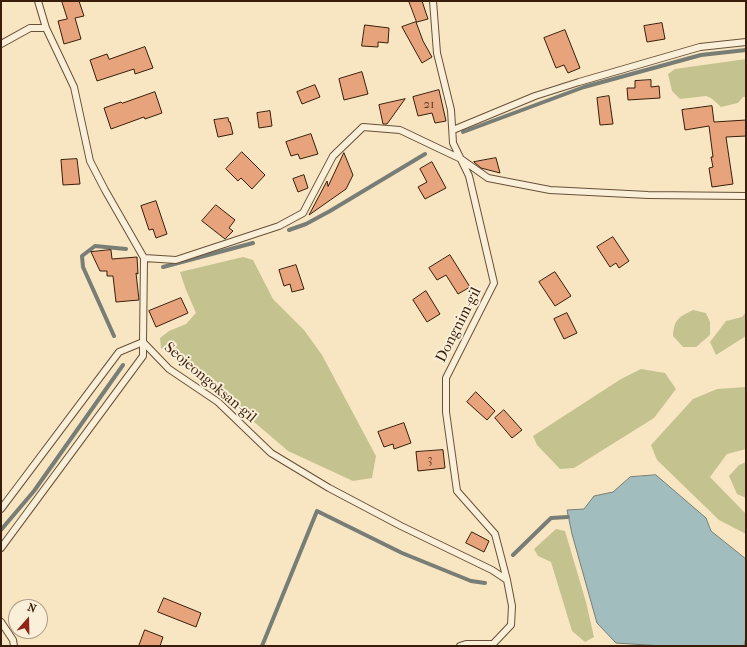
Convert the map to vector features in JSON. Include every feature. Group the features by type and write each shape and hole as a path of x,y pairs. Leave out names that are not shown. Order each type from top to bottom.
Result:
{"lane":[{"path":"38,1 46,28 74,87 90,161 104,190 144,258 176,260 279,226 303,213 333,156 363,127 400,130 461,159 488,178 550,190 746,196"},
{"name":"Dongnim-gil","path":"433,1 437,53 451,110 453,142 469,176 494,283 446,378 446,412 457,491 495,534 507,580"},
{"path":"1,44 30,28 46,28"},
{"path":"452,130 535,96 579,82 700,47 746,42"},
{"name":"Seojeongoksan-gil","path":"144,258 143,342 169,369 218,402 271,453 329,488 401,526 492,570 507,580"},
{"path":"1,509 119,352 143,342 143,356 1,548"},
{"path":"460,646 466,644 493,644 511,625 512,606 507,580"},
{"path":"1,622 13,640 14,646"}],"shaded area":[{"path":"746,59 746,97 743,97 738,103 721,107 711,98 706,96 680,99 672,91 668,74 675,69"},
{"path":"243,257 253,260 273,299 304,330 322,355 376,456 372,478 353,481 288,451 211,385 161,348 160,338 169,331 186,324 196,313 180,272"},
{"path":"693,310 706,313 710,322 710,335 696,347 683,347 673,336 676,322 678,319"},
{"path":"746,312 746,336 716,355 710,342 726,321 742,317"},
{"path":"641,369 665,373 676,389 654,418 574,468 560,469 537,445 533,436 621,379"},
{"path":"746,387 746,449 727,454 710,477 746,514 746,534 719,520 657,460 651,445 693,399 717,389"},
{"path":"746,462 746,498 737,494 729,476 739,465"},
{"path":"556,529 565,531 586,602 594,637 585,642 572,631 551,562 538,556 534,549"}],"water":[{"path":"656,475 706,518 711,531 746,559 746,637 744,646 662,646 616,643 597,623 572,534 567,510 584,509 594,496 613,492 630,477"}],"building":[{"path":"62,1 79,1 84,16 75,18 81,39 64,44 58,21 67,19"},
{"path":"409,1 422,1 428,19 417,22"},
{"path":"416,22 423,41 432,57 422,63 402,27"},
{"path":"662,23 665,39 647,42 644,26"},
{"path":"365,25 389,28 388,43 378,42 378,47 362,46"},
{"path":"565,30 580,68 568,73 564,65 556,68 544,38"},
{"path":"145,47 153,68 135,74 134,69 97,81 90,60 107,54 109,59"},
{"path":"362,72 368,94 344,100 339,79"},
{"path":"651,80 651,87 659,86 660,98 628,100 627,88 635,88 635,81"},
{"path":"315,85 320,97 302,104 297,92"},
{"path":"439,90 446,121 435,123 432,113 418,116 413,97"},
{"path":"155,92 162,113 145,119 144,117 111,129 104,108"},
{"path":"609,96 613,124 600,125 597,98"},
{"path":"405,99 387,124 383,124 379,105"},
{"path":"712,106 714,122 746,120 746,136 726,137 733,184 712,187 709,168 713,167 711,157 713,157 709,126 685,130 682,110"},
{"path":"270,111 272,126 259,128 257,113"},
{"path":"228,118 233,134 218,137 214,120"},
{"path":"311,134 318,154 300,159 298,154 291,156 286,142"},
{"path":"242,152 265,175 252,189 241,178 238,181 226,169"},
{"path":"344,153 353,175 346,189 309,215 327,181 328,186"},
{"path":"496,158 500,173 481,168 474,162"},
{"path":"77,159 80,184 63,185 61,160"},
{"path":"432,162 446,188 425,199 418,187 427,182 420,169"},
{"path":"304,175 308,188 298,192 293,179"},
{"path":"156,201 167,234 156,238 153,229 149,230 141,206"},
{"path":"216,205 235,220 229,228 233,231 225,239 202,221"},
{"path":"613,237 629,261 619,268 616,263 610,267 597,247"},
{"path":"111,250 112,259 137,257 138,274 136,273 139,300 116,302 113,276 107,276 107,271 100,271 91,252"},
{"path":"450,255 470,287 458,294 446,275 437,280 429,268"},
{"path":"296,265 304,289 292,292 290,284 284,286 279,270"},
{"path":"555,272 571,296 555,306 539,282"},
{"path":"426,291 440,314 427,322 413,300"},
{"path":"181,298 188,313 156,327 149,311"},
{"path":"567,313 577,333 564,339 554,319"},
{"path":"476,392 495,411 487,420 467,402"},
{"path":"504,410 522,430 512,438 495,418"},
{"path":"404,423 411,443 394,449 393,444 384,447 378,432"},
{"path":"443,450 445,468 418,471 416,452"},
{"path":"472,532 489,541 484,552 466,543"},
{"path":"164,598 201,613 196,627 158,612"},
{"path":"145,630 163,637 160,646 139,646"}],"waterway":[{"path":"463,132 584,87 701,55 746,50"},
{"path":"289,230 306,224 330,211 425,154"},
{"path":"163,267 253,243"},
{"path":"114,336 83,267 82,256 95,246 126,249"},
{"path":"1,530 34,491 123,365"},
{"path":"262,646 317,511 402,553 471,581 485,583"},
{"path":"513,555 551,518 568,517"}]}
